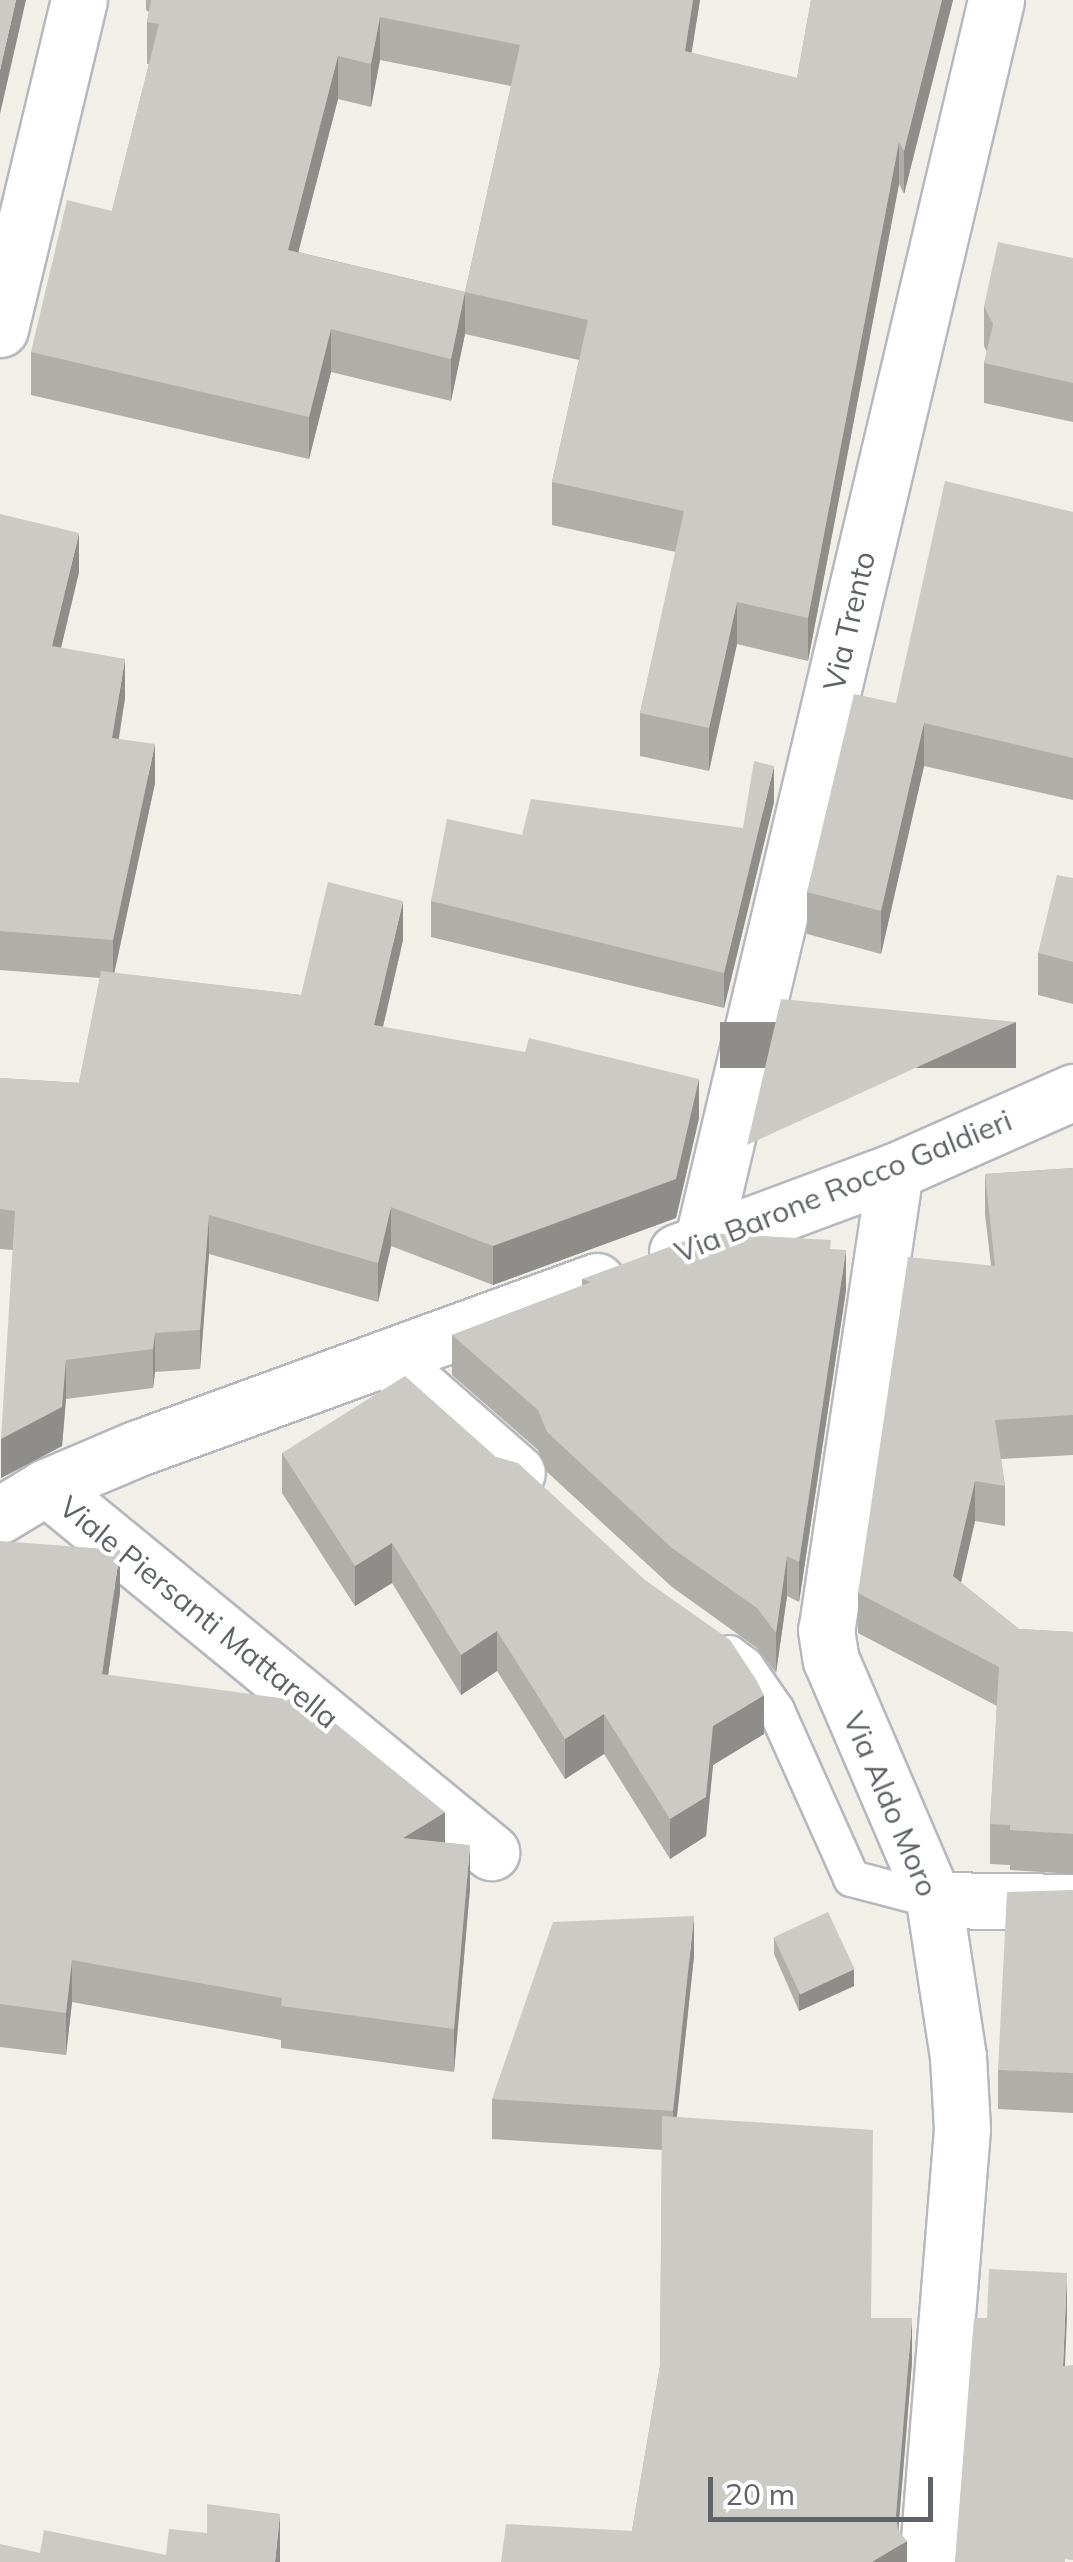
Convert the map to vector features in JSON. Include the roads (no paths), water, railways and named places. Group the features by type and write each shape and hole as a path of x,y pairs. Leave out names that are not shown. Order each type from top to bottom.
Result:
{"street":[{"path":"0,329 79,0"},
{"name":"Via Trento","path":"702,1243 996,0"},
{"name":"Via Barone Rocco Galdieri","path":"0,1514 46,1487 138,1448 895,1171 1073,1092"},
{"name":"Via Aldo Moro","path":"895,1171 826,1630 831,1660 934,1900 958,2057 962,2129 926,2562"},
{"path":"386,1358 531,1486"},
{"name":"Viale Piersanti Mattarella","path":"46,1487 491,1852"},
{"path":"934,1900 1073,1902"}],"lane":[{"path":"702,1634 745,1665 776,1710 851,1878 934,1900"}]}
